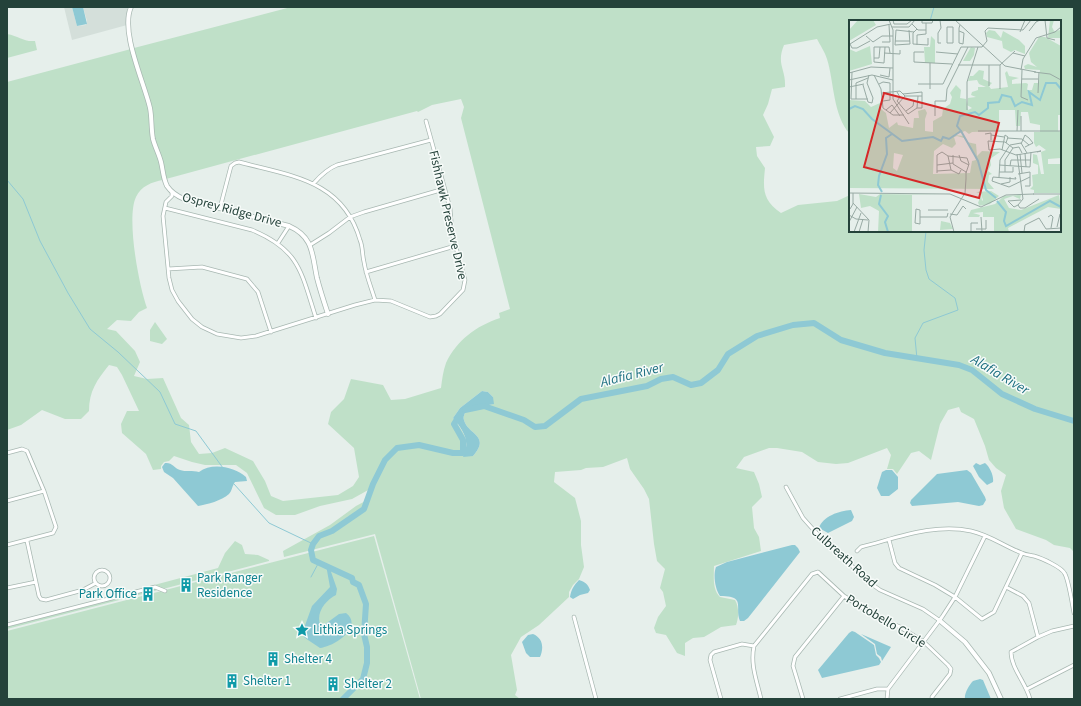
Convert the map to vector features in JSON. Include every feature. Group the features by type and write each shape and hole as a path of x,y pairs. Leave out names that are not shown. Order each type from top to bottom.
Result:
{"street":[{"name":"Osprey Ridge Drive","path":"129,9 130,40 150,110 153,138 162,162 163,175 167,186 172,192 184,199 289,226 301,233 310,245 317,278 328,314"},
{"name":"Fishhawk Preserve Drive","path":"172,192 172,196 166,202 163,216 168,269 172,290 188,315 202,327 217,334 229,337 241,338 256,336 375,300 391,301 430,317 436,316 440,314 461,293 465,280 452,233 450,208 426,121"},
{"name":"Fishhawk Preserve Drive","path":"314,183 328,169 337,165 431,140"},
{"path":"220,208 232,166 235,163 239,162 314,183 334,196 350,217 361,241 366,272 375,300"},
{"path":"310,245 350,217 444,189"},
{"path":"165,208 252,230 278,243 297,264 302,274 316,318"},
{"path":"278,243 289,226"},
{"path":"366,272 456,246"},
{"path":"168,269 202,267 247,279 258,292 271,332"},
{"path":"7,453 22,449 27,451 44,491 56,527 53,533 7,545"},
{"name":"Culbreath Road","path":"786,487 803,518 810,527 826,542 834,547 843,558 866,579 880,590 932,614 965,642 988,673 1001,699"},
{"path":"7,501 44,491"},
{"path":"858,551 860,547 921,531 938,529 961,530 985,536 1060,568 1065,574 1074,613"},
{"path":"887,699 888,689 924,642 955,597 985,536"},
{"path":"888,540 895,563 899,568 955,597 982,619 994,612 1022,553"},
{"path":"27,541 39,596 41,599 46,600 83,590 96,582"},
{"path":"102,570 108,573 109,578 106,584 101,586 96,582 94,578 97,572 102,570"},
{"name":"Portobello Circle","path":"754,646 812,574 818,572 844,596 877,617 900,627 924,642 948,665 951,669 950,674 932,699"},
{"path":"7,588 36,582"},
{"path":"7,625 155,587 165,591"},
{"path":"1006,587 1023,596 1029,603 1038,637"},
{"path":"803,699 793,666 795,657 844,596"},
{"path":"574,617 596,699"},
{"path":"1030,699 1027,689 1011,659 1011,652 1052,631 1074,626"},
{"path":"720,699 710,660 711,655 714,652 742,644 754,646 752,664 761,699"},
{"path":"1027,689 1074,666"},
{"path":"840,699 877,689 888,689"}],"shaded area":[{"path":"64,7 72,7 77,26 86,25 87,21 83,7 127,7 127,25 72,40"}],"green space":[{"path":"291,7 1074,7 1074,552 1070,548 1054,545 1046,540 1016,529 1004,508 1001,491 1006,475 996,468 989,460 974,419 961,412 959,407 948,410 940,424 931,460 919,451 911,453 897,474 893,469 887,469 891,455 887,448 848,463 836,464 818,462 802,452 769,448 744,457 736,468 754,472 759,484 762,497 752,507 754,528 759,537 761,551 714,566 714,582 717,594 720,597 735,600 737,605 738,619 736,625 721,627 704,637 693,638 685,643 685,656 677,653 666,635 656,633 654,628 658,617 666,606 663,592 660,588 665,569 657,561 649,499 630,469 627,458 603,467 555,472 554,482 575,498 581,521 581,545 584,567 579,579 569,592 569,597 539,625 521,637 511,655 517,690 515,695 520,699 421,699 375,534 284,557 283,551 330,525 356,506 371,498 370,489 352,499 320,506 295,515 276,515 264,508 247,473 236,465 205,465 174,456 169,461 164,462 161,469 153,470 146,454 122,433 121,424 127,411 139,411 117,367 109,365 94,386 90,397 89,411 81,419 65,419 42,410 21,425 7,430 7,82 131,49 149,110 151,139 160,163 163,180 151,183 144,187 138,193 133,207 133,236 137,269 147,308 139,312 131,321 117,320 107,329 116,331 135,351 140,362 134,376 147,379 163,378 181,418 189,425 191,442 199,454 212,453 225,448 253,461 265,481 271,496 283,501 338,495 353,486 359,477 354,448 328,424 331,412 344,399 351,379 383,385 391,400 405,399 441,388 446,363 456,347 475,330 500,318 499,313 510,309 461,118 464,107 461,99 432,105 418,112 417,111 166,179 163,162 154,138 152,110 134,48","holes":["482,391 488,392 493,397 493,404 473,408 465,413 464,418 466,425 477,436 480,444 473,456 463,456 466,446 465,436 453,418 460,408"]},
{"path":"7,34 27,41 35,41 37,50 7,58"},
{"path":"155,322 167,339 162,344 150,341 150,330"},
{"path":"374,536 420,699 7,699 7,631"},
{"path":"235,541 242,545 245,554 258,555 269,560 163,589 154,585 218,568 225,553"},
{"path":"155,589 158,590 7,629 7,627"}],"water":[{"path":"72,7 83,7 87,24 77,26"},
{"path":"482,391 488,392 493,397 494,404 473,408 465,413 464,418 466,425 477,436 480,444 473,456 463,457 466,446 465,436 453,418 460,408"},
{"path":"165,463 169,463 182,471 199,472 210,467 230,468 246,477 247,481 235,482 230,493 222,499 198,506 173,478 164,472 162,467"},
{"path":"976,463 980,465 985,463 987,465 992,474 993,482 987,485 979,477 973,466"},
{"path":"892,470 898,477 898,489 889,496 881,496 877,488 882,472"},
{"path":"967,470 971,473 985,497 986,500 983,505 979,506 958,502 912,506 910,503 911,500 937,474"},
{"path":"851,510 854,517 852,521 828,533 819,528 828,517"},
{"path":"795,545 800,552 748,618 744,621 740,621 737,600 728,596 720,596 718,593 715,578 716,567 727,562"},
{"path":"326,565 329,566 337,589 336,595 325,603 319,615 320,624 324,625 339,614 346,613 351,618 352,624 345,635 339,640 326,647 320,648 304,637 303,631 312,606 330,587"},
{"path":"579,580 586,584 590,590 588,593 573,599 570,597 571,592"},
{"path":"852,631 874,645 876,655 881,662 879,665 822,678 818,670"},
{"path":"533,634 539,638 542,644 540,657 530,657 526,653 522,642 528,635"},
{"path":"861,634 891,647 882,661 881,657 877,654 875,644"},
{"path":"980,679 983,680 991,699 965,699 966,692 971,683"}],"waterway":[{"path":"930,20 934,7"},
{"path":"7,180 23,199 40,241 68,293 90,329 118,352 160,392 175,424 196,431 223,468"},
{"path":"917,359 915,338 923,323 958,310 955,298 929,279 926,270 924,250 926,232"},
{"name":"Alafia River","path":"465,410 484,406 524,420 535,427 545,426 581,399 647,386 661,379 673,377 691,385 701,383 718,370 728,354 757,336 793,325 814,323 841,340 885,353 959,365 972,370 1002,394 1035,409 1074,421"},
{"name":"Alafia River","path":"343,699 363,679 367,663 367,647 364,634 366,604 359,585 353,582 352,578 313,560 311,550 313,544 319,536 332,531 364,509 373,484 385,460 397,448 419,445 453,453 463,453 463,440 454,424 459,416"},
{"path":"234,484 269,523 313,544"},
{"path":"311,577 319,562"}],"place":[{"name":"Park Ranger Residence","path":"186,585"},
{"name":"Park Office","path":"148,594"},
{"name":"Lithia Springs","path":"302,630"},
{"name":"Shelter 4","path":"273,659"},
{"name":"Shelter 1","path":"232,681"},
{"name":"Shelter 2","path":"333,684"}]}
